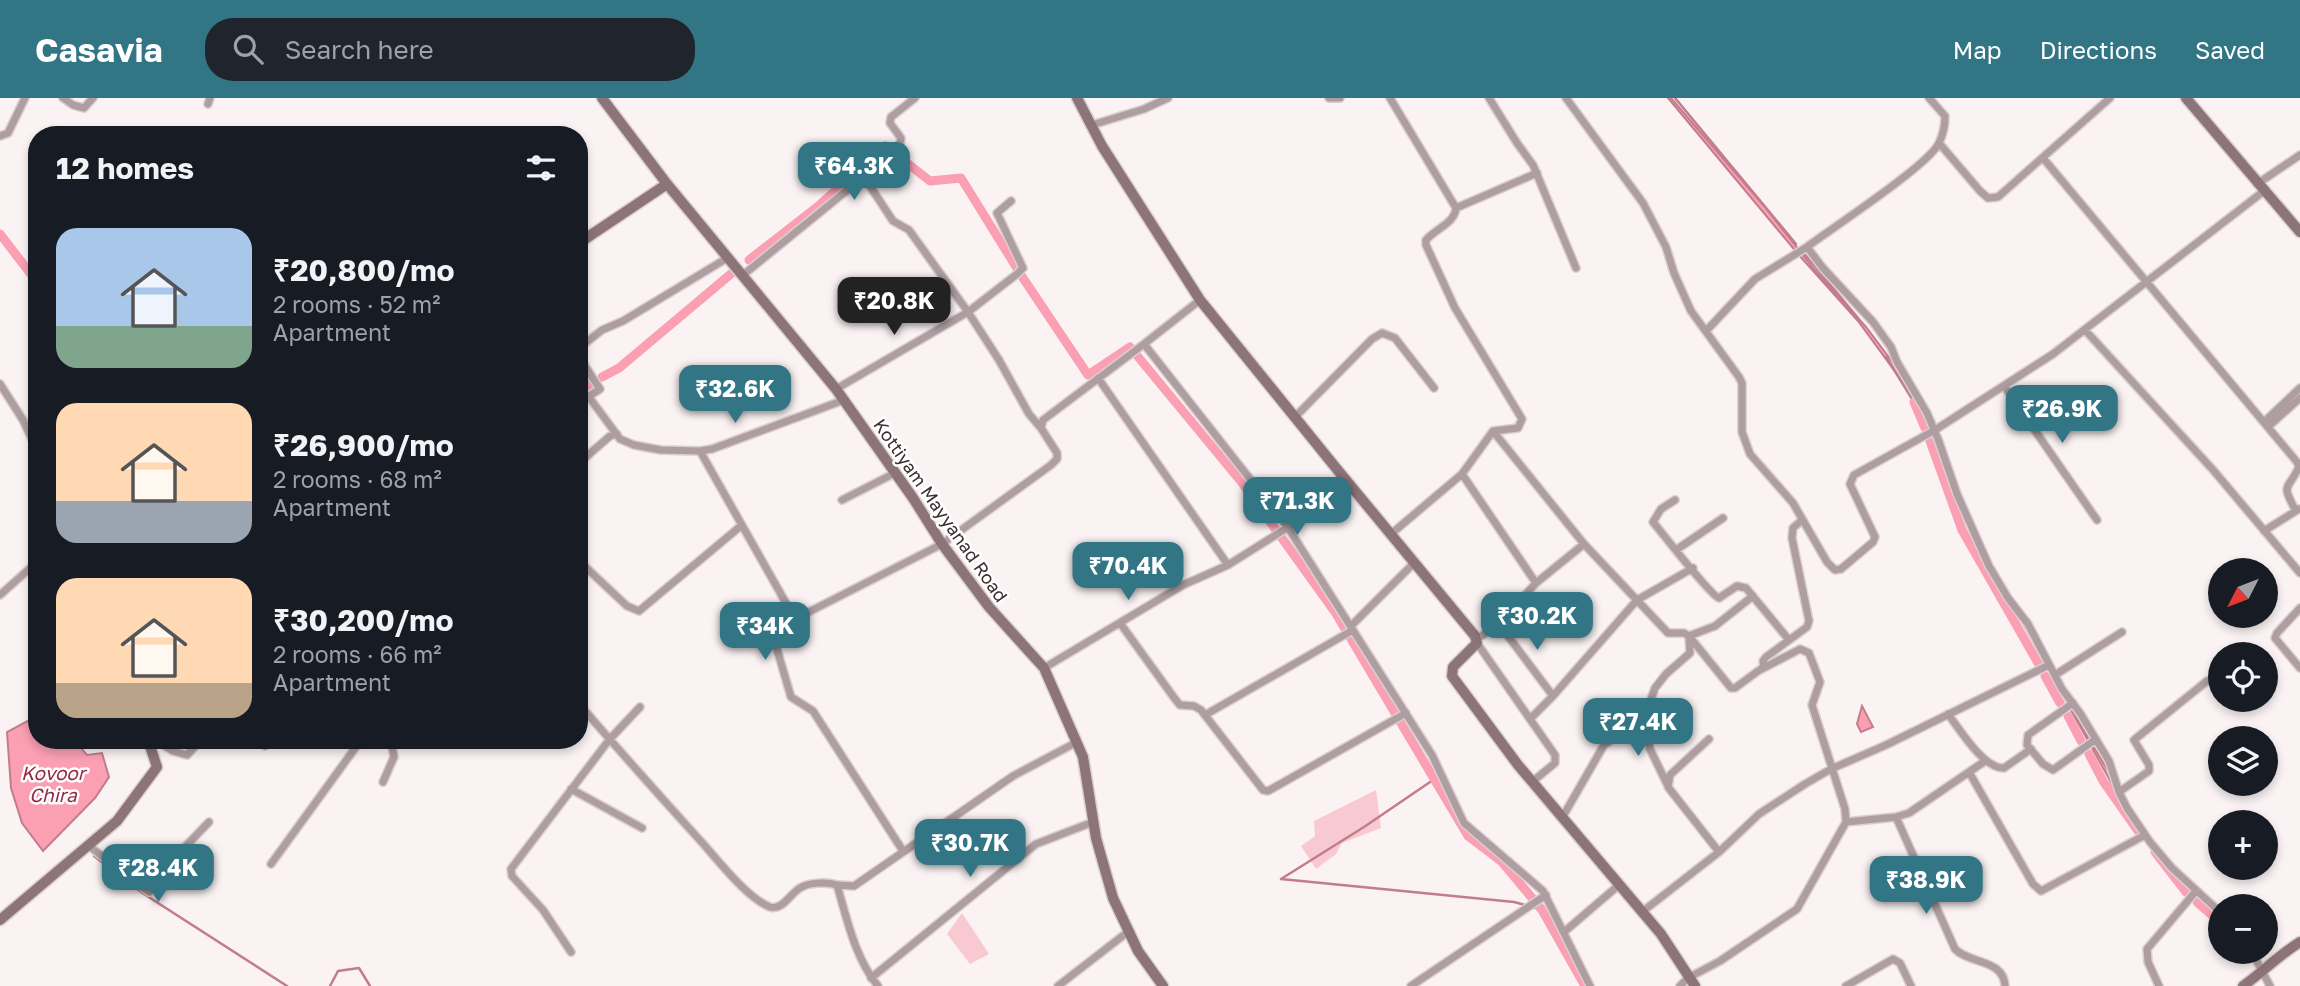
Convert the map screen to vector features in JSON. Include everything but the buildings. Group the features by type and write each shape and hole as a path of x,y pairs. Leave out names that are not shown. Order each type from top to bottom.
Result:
{"main road":[{"name":"Kottiyam Mayyanad Road","path":"602,98 667,184 836,389 942,544 989,607 1044,668 1083,757 1093,822 1105,874 1138,951 1163,986"},
{"path":"1077,98 1102,146 1200,300 1477,641 1454,667 1452,676 1532,782 1661,934 1688,983"},
{"path":"2186,98 2300,232"},
{"path":"588,237 667,184"},
{"path":"0,919 117,821 157,766 151,749"},
{"path":"2243,986 2263,972 2277,957 2300,942"}],"street":[{"path":"0,136 8,133 25,98"},
{"path":"63,98 84,108 93,98"},
{"path":"743,275 899,148 901,138 890,123 891,117 915,98"},
{"path":"1092,125 1144,109 1168,98"},
{"path":"1329,98 1340,98"},
{"path":"1390,98 1456,208 1453,218 1429,236 1426,245 1455,308 1520,415 1521,425 1518,428 1493,431 1462,474 1391,534"},
{"path":"1489,98 1537,173 1576,268"},
{"path":"1566,98 1643,203 1666,247 1690,312 1742,383 1742,432 1750,454 1783,491 1835,570 1841,569 1873,542 1875,537 1850,479 1935,430 2053,354 2147,282 2300,155"},
{"path":"1706,331 1755,279 1807,247 1916,167 1939,143 1945,116 1929,98"},
{"path":"1939,143 1980,191 1988,198 1993,198 2003,194 2110,98"},
{"path":"2043,158 2299,467 2286,485 2286,491 2298,509 2264,531"},
{"path":"1456,208 1537,173"},
{"path":"864,177 893,221 909,230 968,313 999,360 1029,414 1057,453 1055,461 942,544 795,619 786,632 774,639 791,697 813,711 903,851"},
{"path":"836,389 968,313 1023,268 997,213 1011,201"},
{"path":"1807,247 1873,321 1891,347 1935,430 1957,494 1989,566 2028,624 2049,665 2109,761 2119,792 2146,835 2172,868 2208,902"},
{"path":"588,341 602,330 623,321 729,257"},
{"path":"1041,428 1043,420 1049,414 1200,300"},
{"path":"2085,330 2214,471 2300,573"},
{"path":"1295,417 1372,339 1382,333 1395,338 1434,388"},
{"path":"1144,344 1287,526 1432,755 1464,823 1546,895 1590,986"},
{"path":"588,369 600,385 599,392 589,397 620,439 634,445 662,450 712,449 844,400"},
{"path":"1098,378 1228,565"},
{"path":"0,384 28,431"},
{"path":"2004,386 2097,520"},
{"path":"2266,425 2300,388"},
{"path":"2266,425 2300,397"},
{"path":"1493,431 1584,544 1668,633 1684,633 1689,636 1731,688 1735,688 1765,667 1763,661 1766,657 1807,627 1809,621 1792,538 1793,528 1802,520"},
{"path":"588,455 610,436 617,434"},
{"path":"700,451 795,619"},
{"path":"842,500 895,473"},
{"path":"1462,474 1536,583"},
{"path":"1044,668 1183,585 1228,565 1352,487"},
{"path":"1675,500 1661,509 1653,522 1715,597 1724,596 1741,586 1753,596 1789,640"},
{"path":"1676,550 1723,518"},
{"path":"588,570 626,606 639,611 742,524"},
{"path":"1532,782 1551,768 1556,758 1477,641 1499,624 1536,583 1584,544"},
{"path":"1205,715 1352,628 1415,563"},
{"path":"1531,718 1637,600 1693,569"},
{"path":"0,595 28,570"},
{"path":"1689,636 1715,626 1753,596"},
{"path":"2300,608 2275,638 2300,668"},
{"path":"1120,623 1180,705 1194,706 1205,715 1263,790 1268,791 1406,713"},
{"path":"1499,624 1553,696"},
{"path":"2055,675 2122,632"},
{"path":"1689,636 1690,653 1666,674 1655,688 1645,716 1650,749 1668,787 1719,852"},
{"path":"1688,983 1797,909 1846,822 1845,809 1812,705 1819,682 1809,653 1795,650 1758,671"},
{"path":"1642,912 1719,852 1759,814 1831,769 2049,665"},
{"path":"2119,792 2149,771 2150,765 2134,740 2207,681"},
{"path":"2073,703 2028,735 2026,740 2031,749 2053,770 2096,739"},
{"path":"571,952 543,910 512,876 511,869 610,740 640,707"},
{"path":"588,714 734,880 772,908 779,907 801,887 808,885 831,883 855,886 1013,776 1077,742"},
{"path":"1948,714 1985,761 1994,767 2004,768 2031,749"},
{"path":"1562,818 1604,745 1645,716"},
{"path":"1668,787 1670,775 1709,739"},
{"path":"172,749 187,755 193,749"},
{"path":"271,864 354,749"},
{"path":"383,782 394,757 392,749"},
{"path":"1846,822 1896,817 1917,809 1985,761"},
{"path":"1969,772 2033,884 2041,891 2146,835"},
{"path":"571,789 642,828"},
{"path":"1896,817 1955,949 1964,956 1998,970 2005,980 2005,986"},
{"path":"89,846 149,892 183,849 209,822"},
{"path":"871,978 1037,844 1093,822"},
{"path":"837,885 855,944 871,978 878,986"},
{"path":"1564,932 1619,885"},
{"path":"2159,986 2148,962 2147,949 2196,891"},
{"path":"1411,986 1546,895"},
{"path":"1058,986 1129,931"},
{"path":"1846,986 1893,959 1900,963 1911,986"},
{"path":"2259,964 2270,986"}],"shaded area":[{"path":"1376,790 1381,828 1342,843 1336,854 1316,869 1301,846 1315,836 1314,821"},
{"path":"962,913 989,954 970,964 947,934"}],"water":[{"path":"1668,98 1671,98 1866,327 1900,372 1921,407 1858,321 1798,254"},
{"path":"1942,440 1979,541 2119,789 2117,793 1976,539"},
{"path":"1862,706 1873,727 1861,732 1857,724"},
{"name":"Kovoor Chira","path":"28,721 28,749 82,749 87,755 102,753 109,777 95,798 43,851 22,823 11,788 7,732"}],"waterway":[{"path":"1675,98 1796,244"},
{"path":"749,260 817,207 885,146 930,181 961,178 1088,375 1130,347 1243,484 1335,612 1468,836 1502,862 1542,910 1585,986"},
{"path":"0,234 28,270"},
{"path":"1804,253 1858,318"},
{"path":"602,377 619,368 732,273"},
{"path":"1886,357 1914,402"},
{"path":"588,385 592,383"},
{"path":"1914,402 1925,428"},
{"path":"1930,441 1962,530 2038,663"},
{"path":"2045,676 2060,703"},
{"path":"2068,716 2081,741"},
{"path":"2089,754 2103,781 2138,831"},
{"path":"1433,780 1281,879 1525,905"},
{"path":"2155,852 2186,892"},
{"path":"94,856 144,894 287,986"},
{"path":"2197,902 2208,912"},
{"path":"1532,907 1542,910"},
{"path":"330,986 338,971 359,968 370,986"}]}
